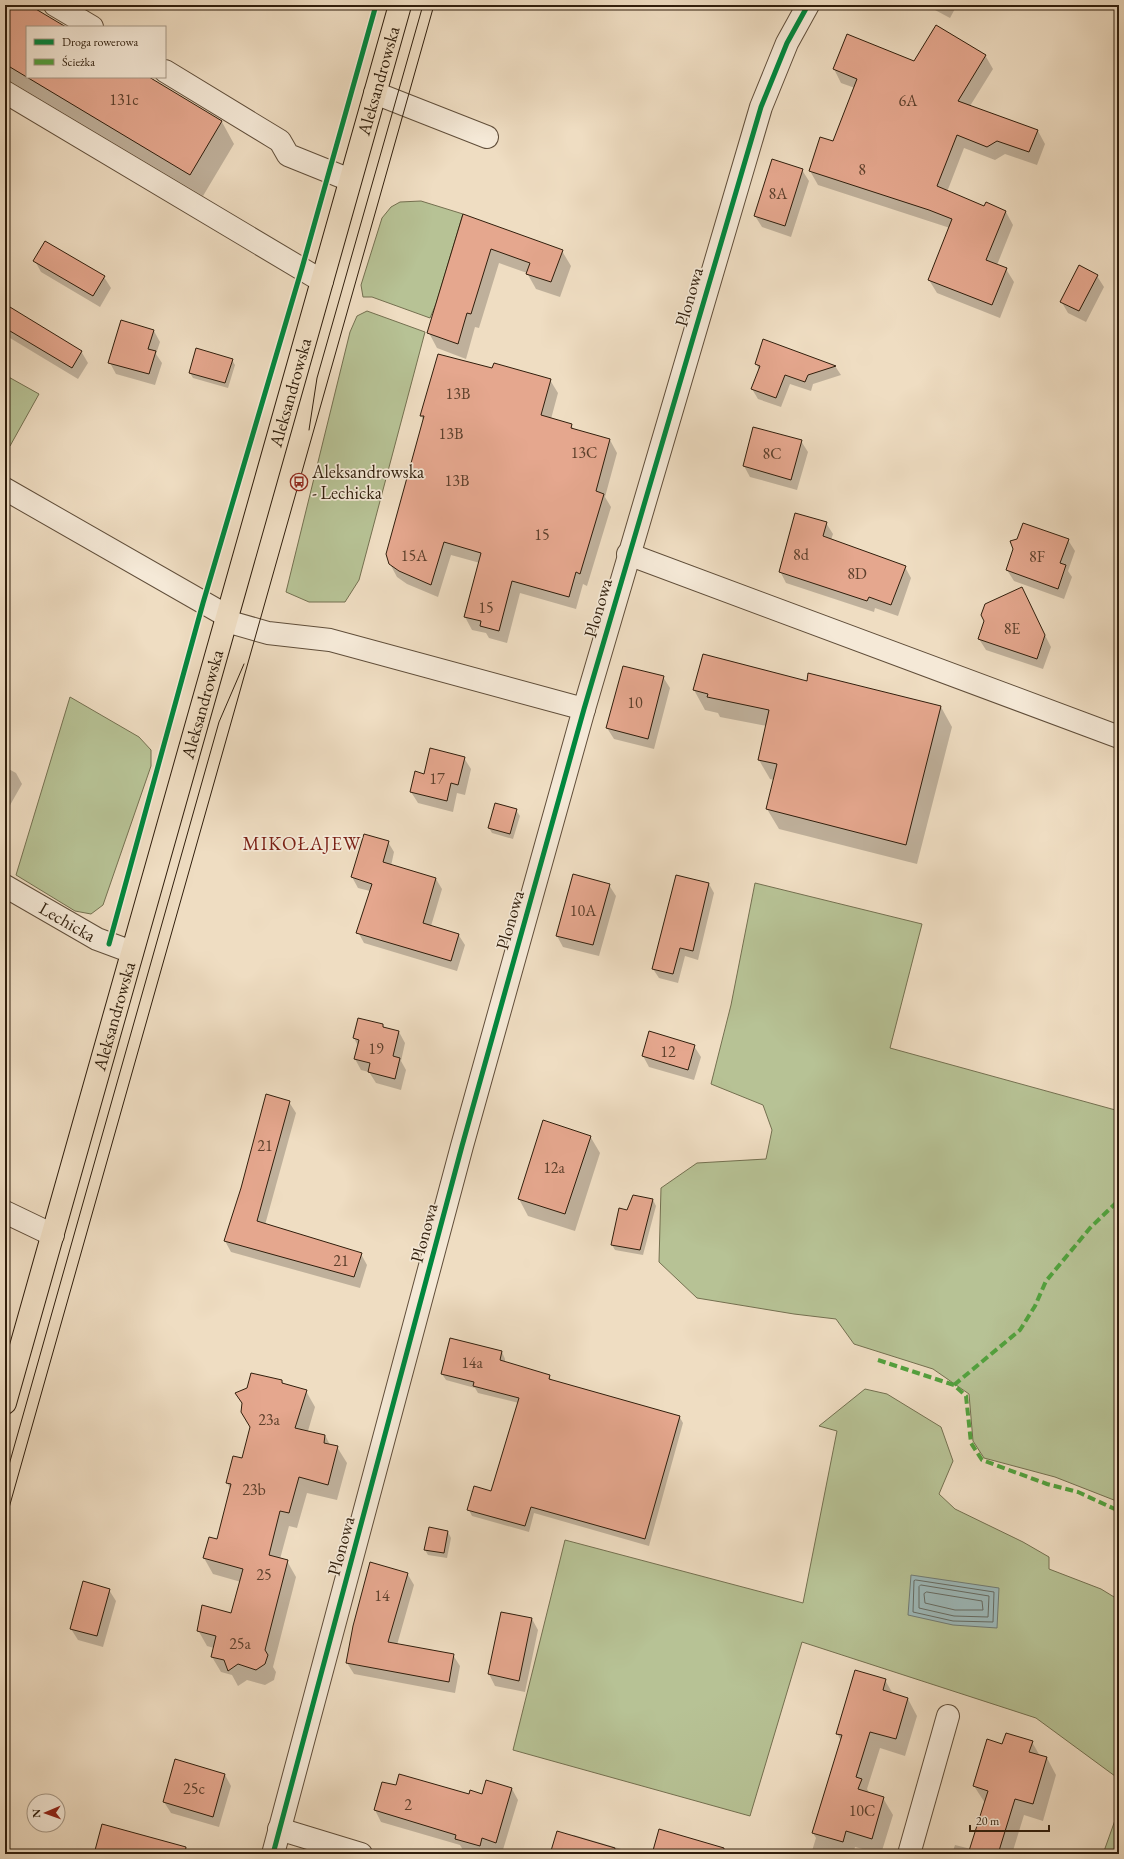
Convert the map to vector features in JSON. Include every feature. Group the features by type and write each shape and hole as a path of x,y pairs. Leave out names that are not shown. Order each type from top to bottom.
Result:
{"main road":[{"name":"Aleksandrowska","path":"5,1403 400,5"}],"street":[{"path":"55,5 90,26"},
{"name":"Plonowa","path":"273,1854 460,1153 628,554 761,107 787,43 808,5"},
{"path":"166,72 280,141 288,155 350,180"},
{"path":"5,92 322,281"},
{"path":"375,93 487,137"},
{"path":"5,488 227,619 268,634 330,640 584,709"},
{"path":"628,554 1119,737"},
{"name":"Lechicka","path":"5,886 98,939 132,952"},
{"path":"5,1212 52,1235"},
{"path":"909,1854 948,1716"},
{"path":"279,1829 361,1854"}],"green space":[{"path":"421,201 463,214 436,304 430,318 372,297 363,297 361,285 382,218 391,207 400,202"},
{"path":"367,311 425,332 359,580 345,602 309,602 286,592 350,332 357,316"},
{"path":"5,375 39,394 10,446 5,443"},
{"path":"70,697 139,737 151,750 151,766 103,905 91,914 75,911 16,875"},
{"path":"755,883 922,924 890,1048 1119,1111 1119,1502 1055,1477 984,1458 973,1441 969,1394 933,1369 854,1344 836,1319 794,1314 697,1298 659,1262 661,1188 697,1163 766,1159 772,1130 763,1105 711,1084 731,1005"},
{"path":"865,1389 887,1394 941,1427 953,1461 939,1494 955,1509 1023,1542 1049,1557 1049,1569 1101,1589 1119,1600 1119,1779 1036,1718 802,1642 750,1816 513,1750 565,1540 803,1603 837,1431 819,1426"},
{"path":"1119,1809 1119,1854 1103,1854"}],"water":[{"path":"911,1575 999,1588 997,1628 953,1625 908,1615"}],"building":[{"path":"5,5 29,5 64,26 26,26 26,77 5,64"},
{"path":"936,25 986,55 958,101 1038,130 1029,152 997,141 987,147 957,135 937,186 984,206 986,202 1006,211 986,260 1007,268 992,305 928,280 952,219 929,210 809,171 820,137 833,141 857,79 833,69 847,34 914,61"},
{"path":"28,78 151,78 222,121 190,175"},
{"path":"772,159 803,169 785,226 754,216"},
{"path":"463,214 563,250 551,282 526,274 530,263 491,249 471,314 467,313 458,344 427,333"},
{"path":"45,241 105,276 93,296 33,261"},
{"path":"1079,265 1098,275 1079,311 1060,302"},
{"path":"5,304 82,351 72,368 5,328"},
{"path":"121,320 154,330 148,349 156,351 149,374 108,363"},
{"path":"763,339 836,366 808,375 805,382 785,375 776,398 751,389 760,366 755,364"},
{"path":"196,348 233,359 225,383 189,373"},
{"path":"438,354 492,368 494,363 551,379 541,415 572,424 571,428 610,439 596,491 604,494 580,574 576,572 569,597 512,581 499,631 480,626 481,621 464,617 481,553 444,542 431,585 399,571 389,564 386,554 424,416 420,416"},
{"path":"753,427 802,440 791,480 743,466"},
{"path":"795,513 827,522 823,536 906,566 891,605 869,597 867,601 779,572"},
{"path":"1023,523 1069,539 1060,563 1066,565 1058,589 1006,570 1013,549 1010,541 1017,539"},
{"path":"1022,587 1045,635 1037,659 978,639 984,621 981,615 985,604"},
{"path":"703,654 807,681 808,673 941,706 906,845 766,809 777,764 758,760 769,710 707,697 708,694 693,690"},
{"path":"623,666 664,676 648,739 606,728"},
{"path":"430,748 465,757 458,785 451,783 447,801 410,792 415,771 424,774"},
{"path":"495,803 517,809 510,834 488,828"},
{"path":"364,834 389,841 383,862 436,878 423,923 459,934 451,961 356,933 372,884 351,877"},
{"path":"573,874 610,884 593,945 556,936"},
{"path":"676,875 709,883 693,951 680,948 673,974 652,969"},
{"path":"358,1018 383,1024 383,1027 399,1031 393,1056 400,1058 395,1079 368,1072 370,1063 354,1059 359,1040 353,1038"},
{"path":"649,1031 695,1045 688,1070 642,1056"},
{"path":"266,1094 290,1101 257,1221 362,1253 354,1277 224,1241 241,1188"},
{"path":"543,1120 591,1136 565,1214 518,1199"},
{"path":"633,1195 653,1199 640,1250 611,1245 619,1208 627,1210"},
{"path":"450,1338 502,1351 500,1360 550,1375 549,1379 680,1416 645,1539 531,1507 525,1526 467,1510 474,1486 491,1491 519,1398 473,1386 474,1382 441,1374"},
{"path":"251,1373 282,1380 282,1383 307,1390 295,1428 325,1435 324,1443 338,1446 328,1485 299,1477 289,1513 280,1511 269,1555 288,1560 265,1650 268,1655 265,1664 256,1670 238,1664 228,1671 224,1660 211,1657 216,1636 197,1631 202,1605 231,1613 243,1569 203,1558 209,1537 217,1539 231,1484 226,1483 233,1456 242,1458 250,1427 241,1412 242,1403 235,1393 247,1388"},
{"path":"429,1527 448,1531 444,1553 424,1550"},
{"path":"370,1562 408,1573 388,1642 454,1654 449,1682 346,1663 353,1626"},
{"path":"83,1581 110,1589 97,1636 70,1629"},
{"path":"501,1612 532,1618 519,1681 488,1674"},
{"path":"855,1670 886,1679 883,1690 908,1698 896,1739 870,1732 856,1777 862,1779 858,1789 884,1797 872,1839 846,1831 843,1842 812,1833 842,1735 836,1734"},
{"path":"1006,1733 1033,1741 1029,1752 1047,1757 1033,1804 1015,1799 998,1854 968,1854 988,1791 973,1786 987,1739 1002,1744"},
{"path":"175,1759 225,1774 213,1817 163,1802"},
{"path":"399,1774 469,1794 470,1790 482,1794 486,1780 512,1788 496,1843 482,1838 480,1846 455,1839 456,1835 374,1810 382,1782 396,1785"},
{"path":"102,1824 186,1847 185,1854 94,1854"},
{"path":"659,1829 724,1848 724,1854 652,1854"},
{"path":"557,1831 615,1848 614,1854 550,1854"}],"tram line":[{"path":"309,430 317,378 423,5"},
{"path":"5,1522 434,5"},
{"path":"5,1479 219,722 244,664"}],"marked path":[{"path":"954,1385 1020,1330 1035,1306 1046,1281 1090,1228 1119,1200"},
{"path":"878,1360 954,1385 966,1396 971,1443 982,1460 1047,1484 1078,1492 1119,1511"}],"cycle path":[{"path":"109,944 203,603 302,268 376,5"},
{"path":"273,1854 462,1146 584,709 761,107 787,43 808,5"}],"place":[{"name":"Aleksandrowska - Lechicka","path":"299,482"}],"district":[{"name":"MIKOŁAJEW","path":"302,843"}]}
